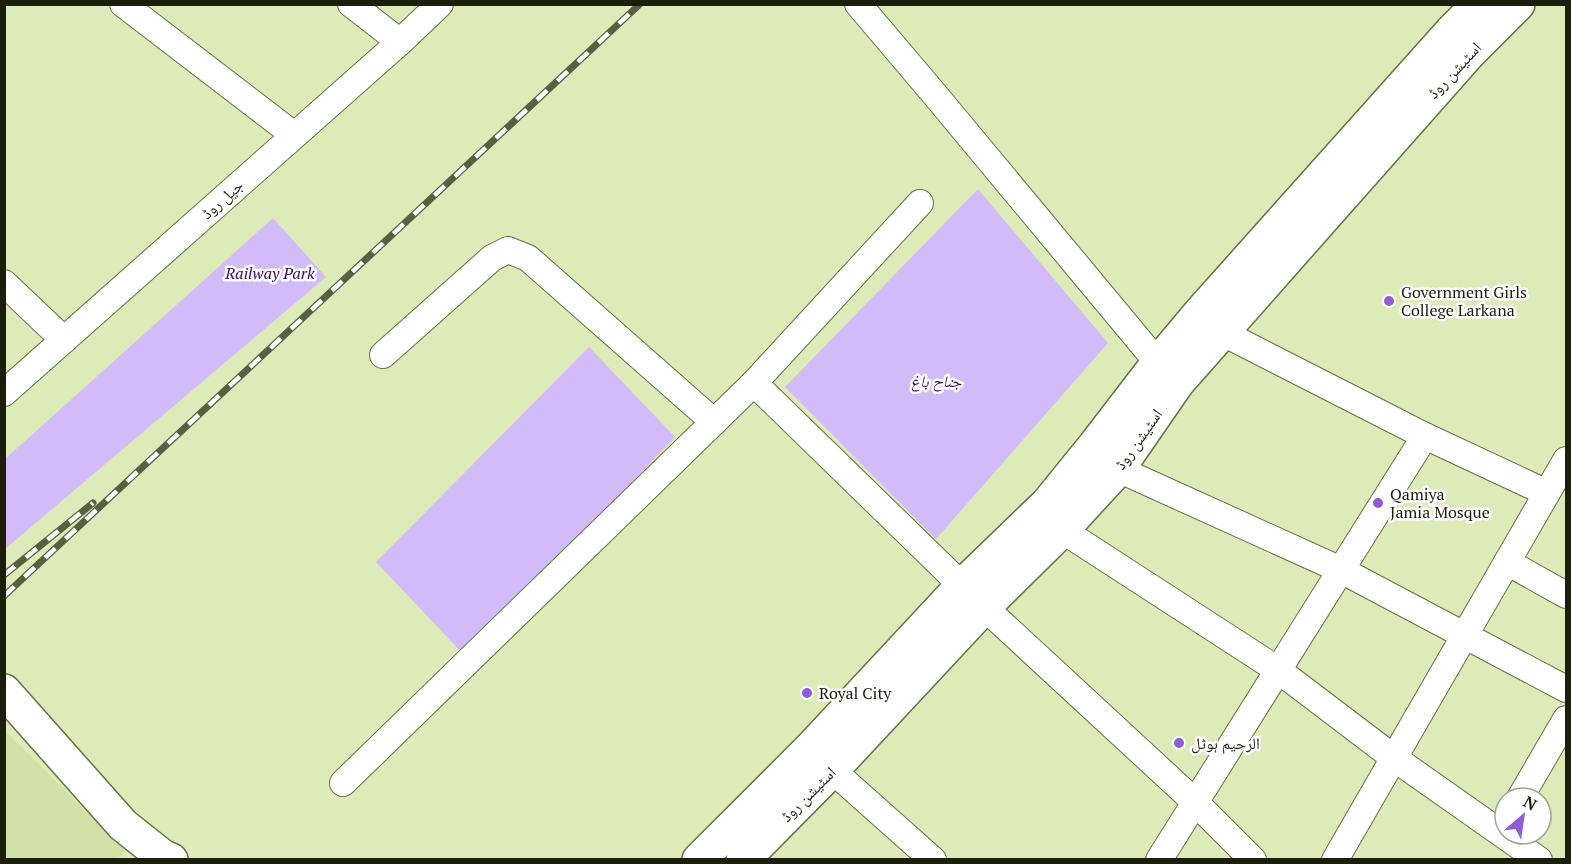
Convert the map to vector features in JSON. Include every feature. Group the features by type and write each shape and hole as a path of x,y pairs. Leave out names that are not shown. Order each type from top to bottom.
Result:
{"main road":[{"name":"اسٹیشن روڈ","path":"743,860 832,770 1095,446 1168,373 1452,31 1479,4"},
{"name":"اسٹیشن روڈ","path":"1210,323 1518,4"},
{"name":"اسٹیشن روڈ","path":"699,860 811,748 973,596 1062,530 1118,469 1168,373"},
{"path":"4,691 123,825 164,858"}],"street":[{"path":"123,4 294,135"},
{"path":"351,4 400,42"},
{"name":"جیل روڈ","path":"4,393 440,4"},
{"path":"858,4 1168,373"},
{"path":"343,783 754,383 920,203"},
{"path":"383,355 492,258 508,250 528,258 714,422"},
{"path":"4,283 64,340"},
{"path":"1210,323 1425,436 1547,493"},
{"path":"754,383 973,596 1195,802 1253,860"},
{"path":"1160,860 1425,436"},
{"path":"1095,446 1118,469 1341,570 1566,689"},
{"path":"1335,860 1566,460"},
{"path":"1062,530 1278,670 1394,758 1493,821"},
{"path":"1508,562 1566,595"},
{"path":"1527,786 1566,719"},
{"path":"832,770 933,859"},
{"path":"1524,846 1539,860"}],"shaded area":[{"path":"4,730 126,851 117,859 5,859"}],"green space":[{"name":"جناح باغ","path":"978,189 1108,343 936,539 785,387"},
{"name":"Railway Park","path":"273,218 326,277 5,549 5,459"},
{"path":"589,347 675,437 466,657 376,562"}],"railway":[{"path":"4,596 640,4"},
{"path":"4,575 93,503"}],"place":[{"name":"Government Girls College Larkana","path":"1389,301"},
{"name":"Qamiya Jamia Mosque","path":"1378,503"},
{"name":"Royal City","path":"807,693"},
{"name":"الرحیم ہوٹل","path":"1179,743"}]}
